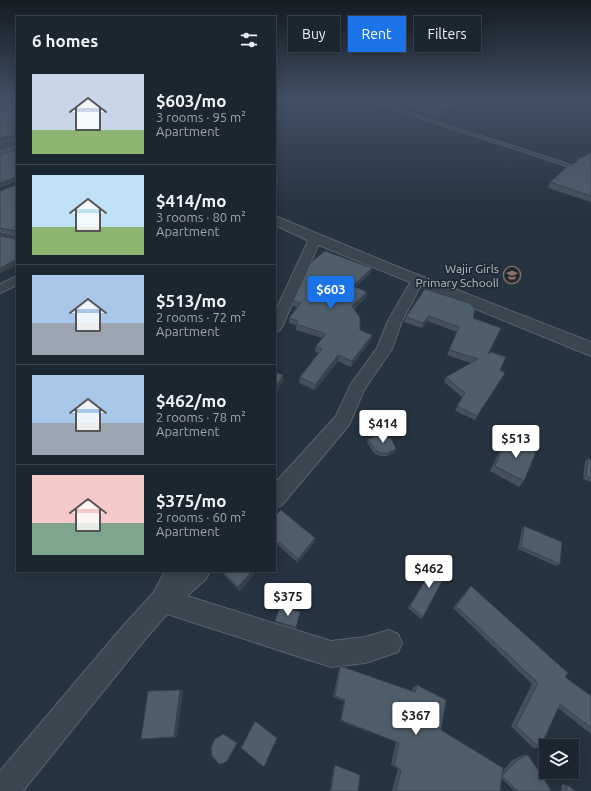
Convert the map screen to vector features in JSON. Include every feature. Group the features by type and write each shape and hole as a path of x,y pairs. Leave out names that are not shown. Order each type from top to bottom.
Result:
{"main road":[{"path":"0,154 16,149"}],"street":[{"path":"0,145 16,141"},
{"path":"276,220 314,239 591,349"},
{"path":"0,234 16,239"},
{"path":"276,325 314,239"},
{"path":"0,289 16,281"},
{"path":"276,497 343,420 357,388 384,349 395,321 417,281"},
{"path":"163,601 177,572"},
{"path":"3,791 133,634 163,601 197,572"},
{"path":"163,601 331,654 365,650 389,643"}],"lane":[{"path":"479,136 572,166"}],"building":[{"path":"0,136 11,136 0,138"},
{"path":"16,150 16,177 0,183 0,155"},
{"path":"591,152 591,196 550,182 568,166 577,162 577,160"},
{"path":"16,185 16,231 0,228 0,191"},
{"path":"0,236 16,239 16,260 0,268"},
{"path":"325,251 372,268 353,286 367,292 352,306 360,318 360,330 372,335 352,361 338,355 315,385 300,377 322,349 316,346 326,334 296,324 298,321 289,318 301,303 293,301 310,263"},
{"path":"425,289 469,303 475,309 473,318 501,328 488,354 491,352 506,357 500,370 505,373 477,416 457,406 465,393 446,377 478,359 449,350 459,327 429,316 423,323 406,317"},
{"path":"276,372 283,375 276,386"},
{"path":"386,436 392,440 396,449 388,453 381,453 375,450 368,439"},
{"path":"507,438 536,452 524,481 495,466"},
{"path":"588,458 591,460 591,478 586,476"},
{"path":"281,510 315,538 298,559 279,542 276,545 276,515"},
{"path":"524,526 562,542 560,564 521,547"},
{"path":"437,561 449,568 423,617 410,606"},
{"path":"223,572 251,572 238,587"},
{"path":"471,586 568,673 565,677 591,696 591,728 560,704 544,739 539,739 539,747 516,726 538,683 456,606"},
{"path":"280,606 300,612 296,627 275,621"},
{"path":"340,666 415,692 417,685 446,700 441,730 503,768 500,791 396,791 401,770 394,766 399,743 341,720 345,700 335,696"},
{"path":"180,690 174,737 141,739 148,691"},
{"path":"255,721 277,738 264,767 241,748"},
{"path":"223,734 237,743 227,761 219,764 212,756 211,748 215,739"},
{"path":"528,755 539,772 539,779 544,779 551,790 518,791 502,776 516,761"},
{"path":"335,765 360,775 358,791 331,791"},
{"path":"567,785 576,791 566,791"}],"place":[{"name":"Wajir Girls Primary Schooll","path":"512,275"}]}
